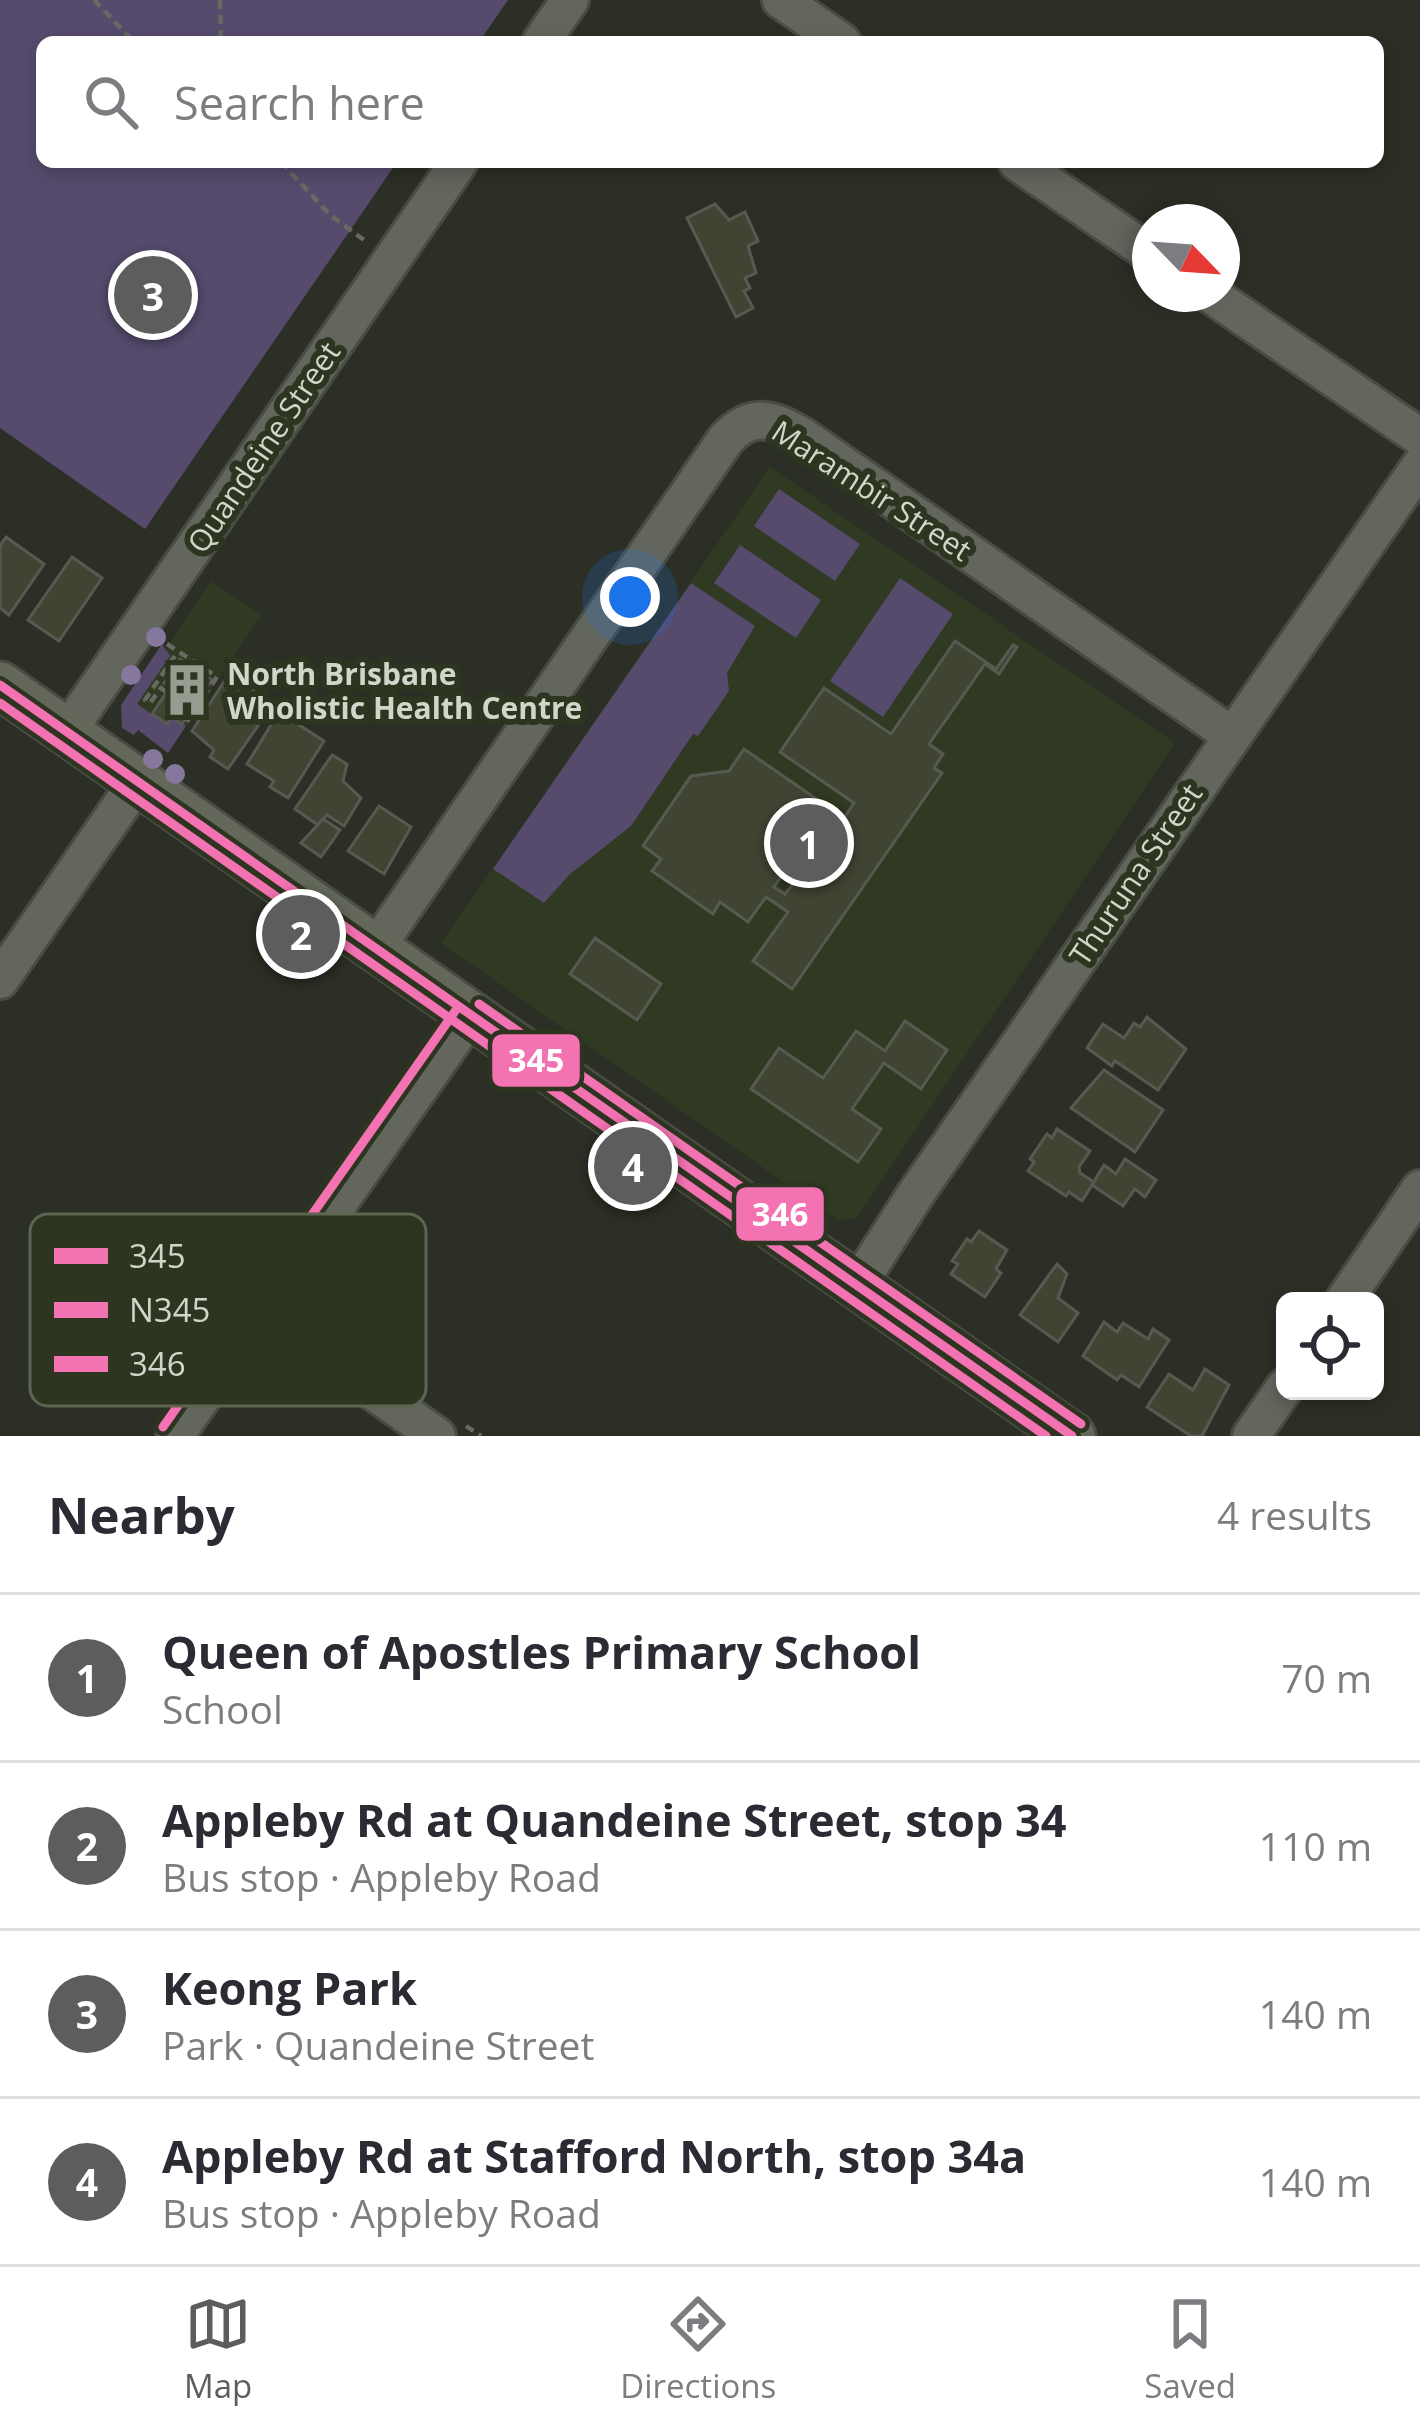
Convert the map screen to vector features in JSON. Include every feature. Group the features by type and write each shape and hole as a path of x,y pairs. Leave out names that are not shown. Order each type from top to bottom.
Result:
{"main road":[{"path":"0,685 1072,1436"}],"street":[{"path":"546,36 570,0"},
{"path":"781,0 833,36"},
{"name":"Quandeine Street","path":"68,732 455,168"},
{"path":"1026,168 1132,241"},
{"path":"1236,312 1420,437"},
{"name":"Marambir Street","path":"375,949 726,439 755,418 777,422 802,436 1231,735"},
{"name":"Thuruna Street","path":"856,1286 1420,466"},
{"path":"0,980 138,782"},
{"path":"331,1214 470,1016"},
{"path":"1350,1292 1420,1190"},
{"path":"1251,1436 1276,1400"},
{"path":"175,1436 196,1406"},
{"path":"394,1406 437,1436"}],"path":[{"path":"94,0 128,36"},
{"path":"220,0 221,36"},
{"path":"287,168 330,214 393,259"},
{"path":"162,640 217,677 186,723"},
{"path":"166,692 160,688 150,703 145,700 178,651"}],"shaded area":[{"path":"0,0 508,0 483,36 36,36 36,168 393,168 145,529 0,428"},
{"path":"770,467 1175,743 857,1218 838,1220 441,943"},
{"path":"779,489 860,544 835,581 754,526"},
{"path":"740,545 821,600 796,638 714,583"},
{"path":"900,578 953,614 883,717 830,681"},
{"path":"211,581 262,615 168,753 133,726 137,693"},
{"path":"691,583 755,626 727,673 729,691 698,736 693,734 631,826 570,874 544,903 493,869"},
{"path":"162,644 170,656 137,704 166,724 172,717 186,726 168,753 138,730 134,735 122,728 121,705"}],"building":[{"path":"715,204 729,220 745,212 758,241 748,246 756,273 745,278 750,288 744,291 753,308 736,317 687,218"},
{"path":"6,537 44,564 9,615 0,608 0,546"},
{"path":"72,557 102,578 59,641 28,620"},
{"path":"955,641 996,669 1013,645 1017,647 999,674 985,664 929,744 943,754 934,768 942,773 792,989 753,961 788,912 766,897 748,922 720,902 713,914 652,871 661,859 643,846 691,776 729,771 744,749 844,818 854,803 780,752 824,688 891,734","holes":["793,812 830,838 817,858 790,838 783,849 772,842","794,858 807,867 785,894 774,887"]},
{"name":"North Brisbane Wholistic Health Centre","path":"180,659 212,680 182,724 172,717 167,724 152,714 170,687 164,683"},
{"path":"229,674 261,696 254,710 264,717 228,769 210,757 214,750 192,731"},
{"path":"279,712 324,741 288,798 270,787 274,781 247,764"},
{"path":"332,755 347,764 343,781 361,798 344,826 327,815 318,825 295,809"},
{"path":"379,806 411,827 384,874 348,851"},
{"path":"323,819 340,830 321,857 301,843"},
{"path":"595,938 661,984 637,1020 570,974"},
{"path":"1147,1017 1186,1049 1158,1090 1087,1048 1103,1024 1124,1038 1134,1023 1140,1027"},
{"path":"905,1021 947,1050 921,1089 884,1063 852,1109 881,1129 858,1162 751,1089 779,1048 823,1078 856,1031 885,1051"},
{"path":"1104,1070 1163,1110 1135,1152 1071,1108"},
{"path":"1057,1129 1090,1151 1079,1167 1094,1182 1082,1201 1028,1171 1034,1162 1030,1159 1047,1134 1052,1138"},
{"path":"1125,1159 1156,1180 1145,1197 1135,1189 1123,1206 1092,1185 1104,1165 1116,1174"},
{"path":"979,1231 1007,1250 996,1269 1001,1273 985,1297 951,1274 958,1264 952,1261"},
{"path":"1057,1264 1067,1274 1058,1298 1078,1313 1058,1342 1020,1315"},
{"path":"1104,1322 1117,1332 1123,1323 1148,1339 1153,1329 1169,1340 1139,1387 1121,1375 1117,1380 1083,1356"},
{"path":"1205,1369 1229,1385 1202,1436 1191,1436 1147,1407 1169,1374 1193,1390"}],"transit line":[{"name":"345","path":"0,685 1072,1436"},
{"name":"N345","path":"0,703 1046,1436"},
{"name":"346","path":"479,1004 1081,1424"},
{"name":"346","path":"313,1214 458,1007"},
{"name":"346","path":"163,1427 178,1406"}],"place":[{"name":"Keong Park","path":"153,295"},
{"name":"North Brisbane Wholistic Health Centre","path":"187,690"},
{"name":"Queen of Apostles Primary School","path":"809,843"},
{"name":"Appleby Rd at Quandeine Street, stop 34","path":"301,934"},
{"name":"Appleby Rd at Stafford North, stop 34a","path":"633,1166"}]}
